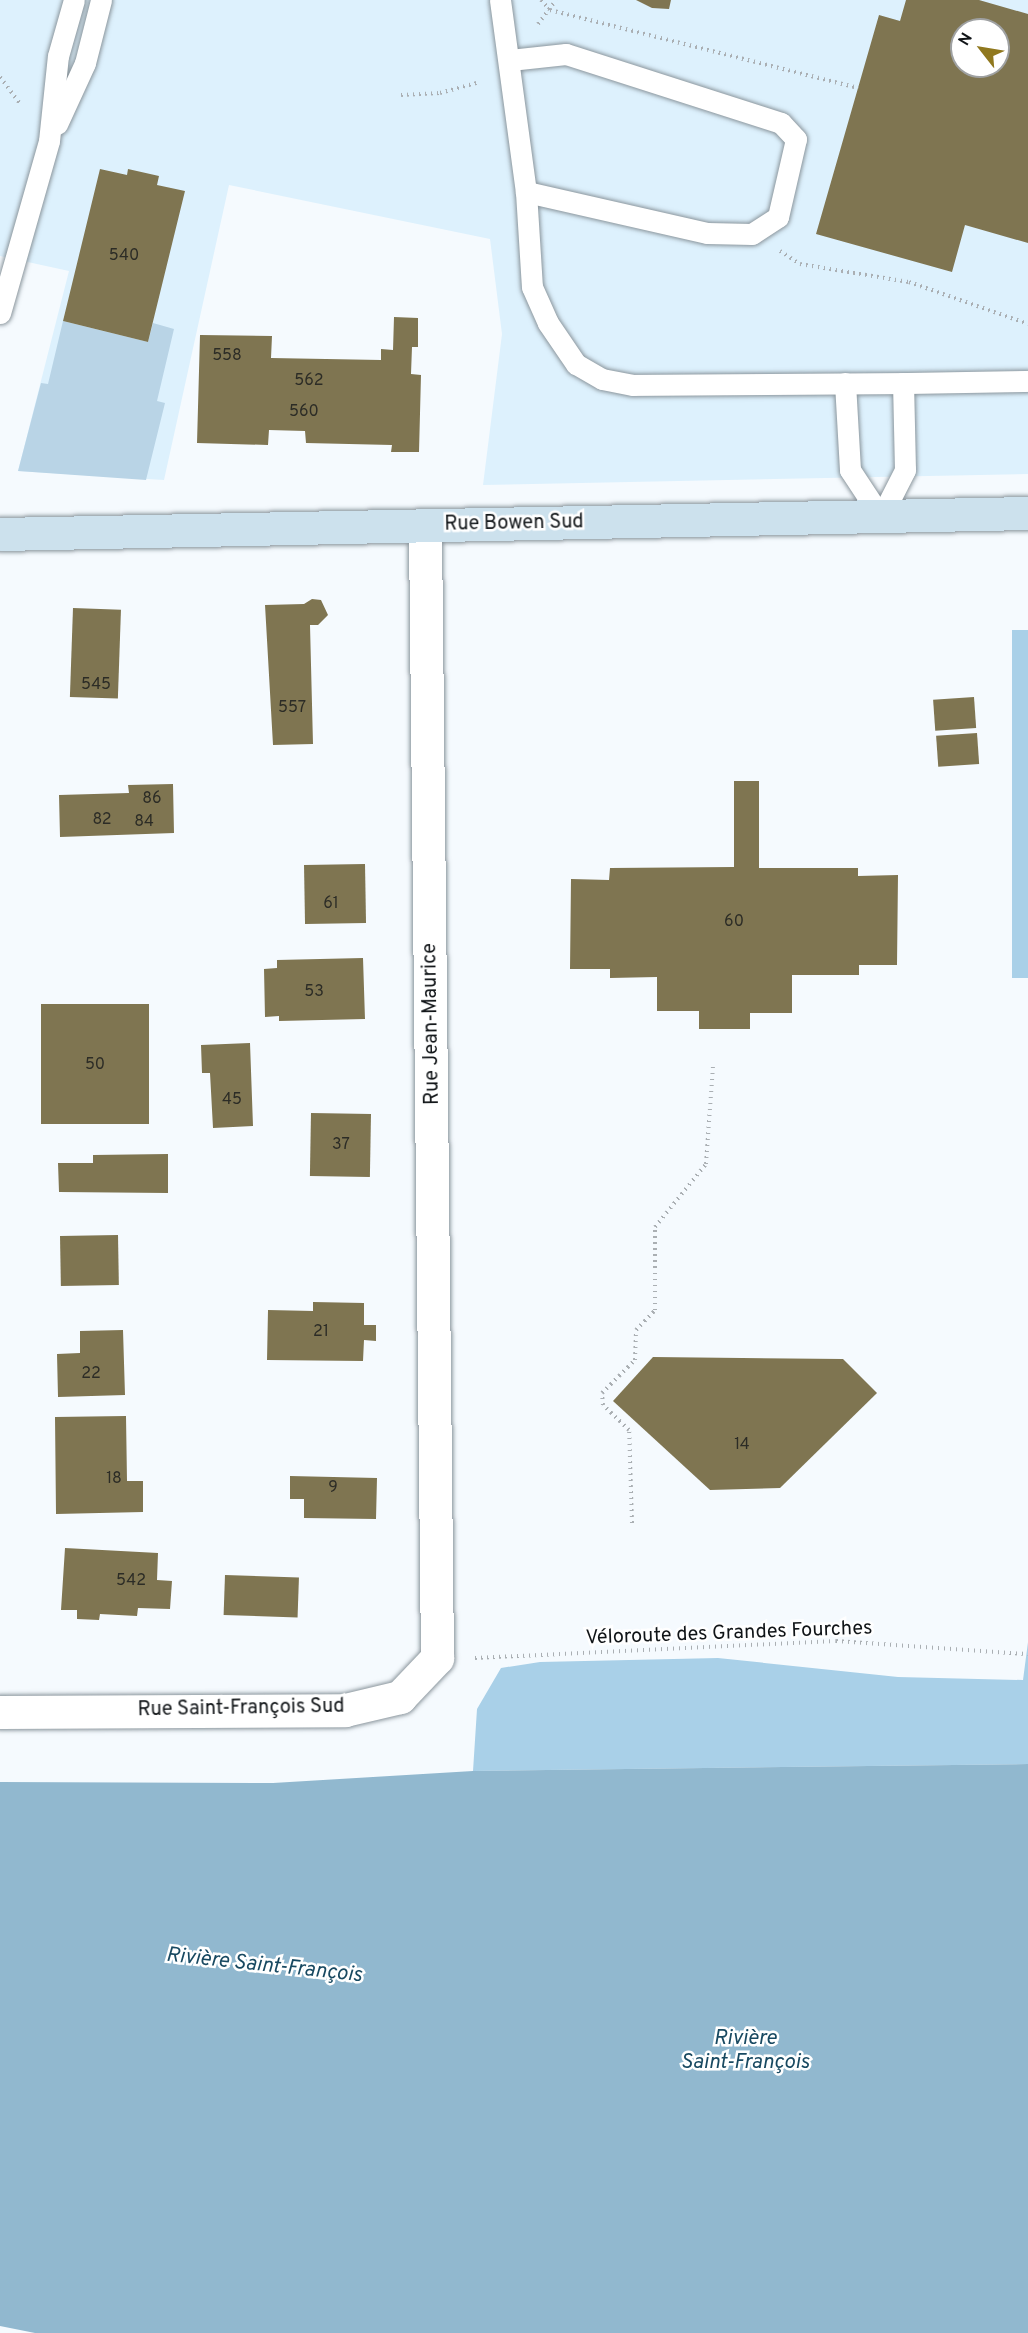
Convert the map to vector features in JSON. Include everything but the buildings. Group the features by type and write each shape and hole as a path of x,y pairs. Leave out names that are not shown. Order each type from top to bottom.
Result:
{"street":[{"name":"Rue Bowen Sud","path":"0,534 1028,513"},
{"name":"Rue Jean-Maurice","path":"425,525 438,1524"},
{"name":"Rue Saint-François Sud","path":"0,1712 345,1710 400,1696 437,1658 438,1524"}],"lane":[{"path":"49,141 58,56 74,0"},
{"path":"2,306 49,141 85,63 101,0"},
{"path":"500,0 510,60 526,192 532,287 548,323 576,364 602,379 633,386 1028,381"},
{"path":"510,60 566,54 780,123 796,138 778,217 752,234 707,233 526,192"},
{"path":"845,383 850,470 881,517 905,470 903,383"}],"path":[{"path":"542,0 550,9 858,88"},
{"path":"752,234 801,264 909,282 1028,324"},
{"path":"632,1523 629,1430 603,1405 602,1393 635,1360 636,1330 655,1310 655,1227 706,1164 713,1066"},
{"name":"Véloroute des Grandes Fourches","path":"466,1658 836,1641 1028,1654"}],"shaded area":[{"path":"0,0 1028,0 1028,474 483,485 502,334 490,239 229,185 164,480 18,471 69,271 0,256"},
{"path":"63,321 148,342 153,323 174,329 157,401 165,403 146,480 18,471 41,383 48,384"},
{"path":"1012,630 1028,630 1028,978 1012,978"},
{"path":"1028,1642 1028,1764 473,1771 477,1709 501,1668 540,1662 718,1658 898,1677 1023,1680"}],"water":[{"name":"Rivière Saint-François","path":"1028,1764 1028,2333 35,2333 0,2326 0,1782 273,1783 473,1771"}]}
